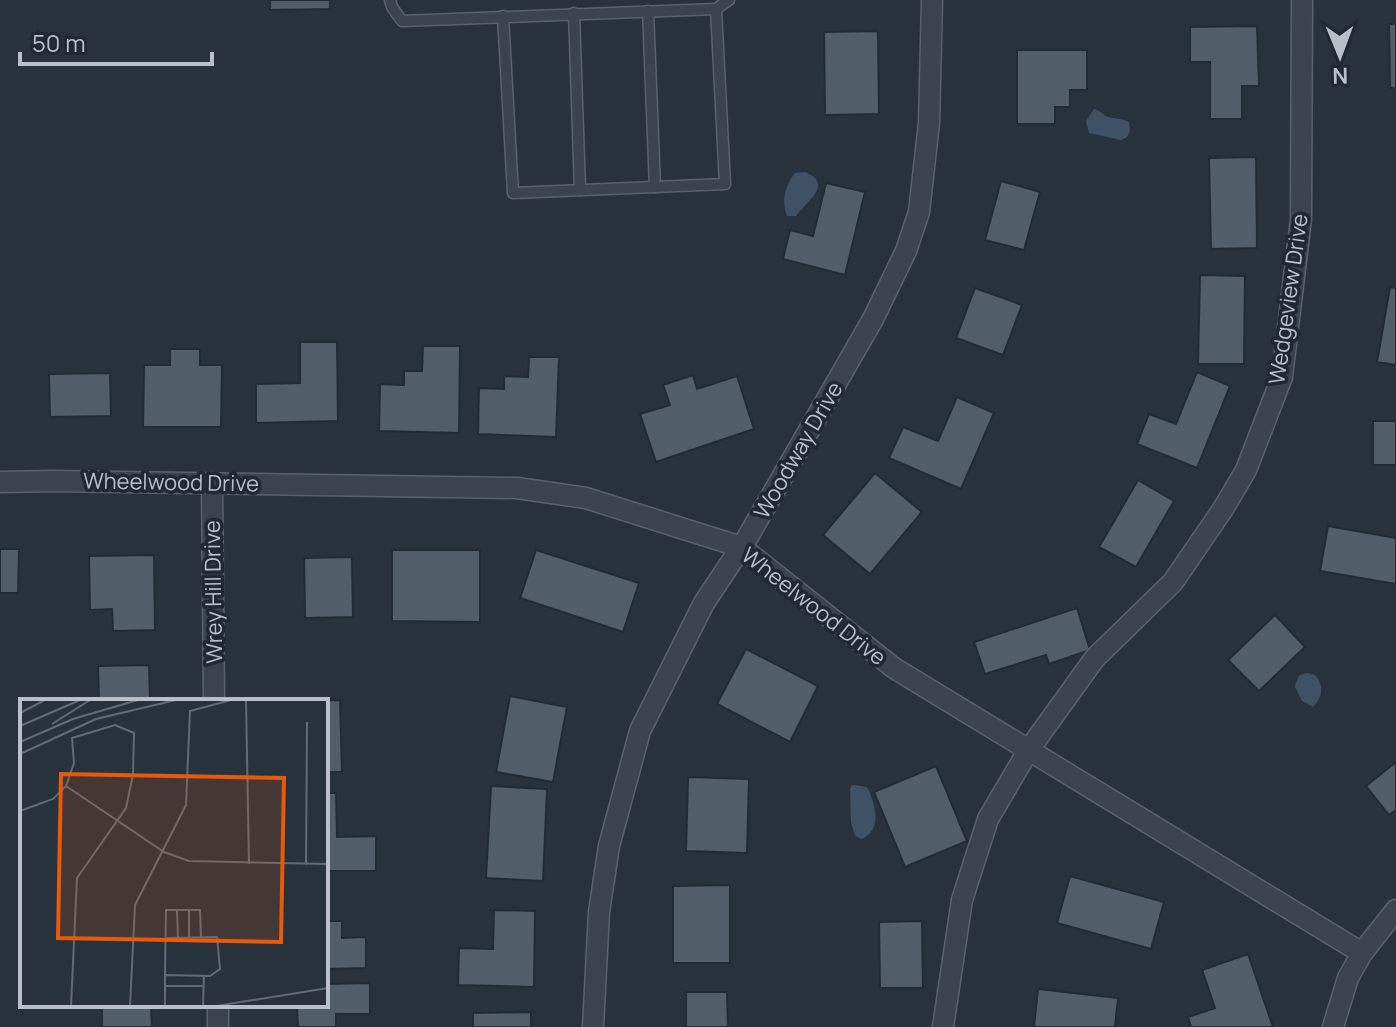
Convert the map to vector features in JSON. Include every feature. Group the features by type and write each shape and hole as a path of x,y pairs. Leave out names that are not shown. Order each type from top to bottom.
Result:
{"street":[{"name":"Woodway Drive","path":"593,1027 599,912 609,846 640,731 704,603 746,540 873,319 906,251 919,212 929,123 932,0"},
{"name":"Wedgeview Drive","path":"943,1027 962,900 988,819 1028,751 1095,658 1173,582 1190,557 1246,470 1282,377 1301,219 1302,0"},
{"name":"Wheelwood Drive","path":"0,482 517,488 586,498 741,547 894,668 1362,953"},
{"name":"Wrey Hill Drive","path":"212,483 214,699"},
{"path":"1333,1027 1348,978 1362,953 1396,910"}],"lane":[{"path":"390,0 402,21 716,9 729,0"},
{"path":"503,16 513,193 725,184 716,9"},
{"path":"648,11 655,187"},
{"path":"574,13 580,190"}],"water":[{"path":"1094,109 1108,117 1129,122 1127,137 1121,140 1089,133 1086,121"},
{"path":"805,172 818,182 816,193 796,216 787,216 784,205 786,188 795,173"},
{"path":"1308,673 1315,675 1321,688 1319,699 1313,707 1302,701 1295,687 1298,677"},
{"path":"852,785 867,788 875,811 874,827 862,839 855,836 851,822"}],"building":[{"path":"270,0 330,0 330,9 270,10"},
{"path":"1389,24 1396,24 1396,88 1390,88"},
{"path":"1257,26 1259,86 1242,86 1242,119 1210,119 1210,62 1190,62 1190,27"},
{"path":"878,31 879,114 825,115 824,32"},
{"path":"1017,50 1087,50 1087,90 1070,90 1070,107 1055,107 1055,124 1017,124"},
{"path":"1256,157 1257,248 1211,249 1209,158"},
{"path":"1001,181 1040,192 1024,250 985,240"},
{"path":"826,183 865,192 845,275 783,259 790,230 813,236"},
{"path":"1200,275 1245,276 1244,364 1198,364"},
{"path":"1390,287 1396,288 1396,365 1377,362"},
{"path":"975,288 1022,305 1003,355 956,338"},
{"path":"300,342 337,342 338,421 256,423 256,384 300,383"},
{"path":"423,346 460,346 459,433 379,431 380,384 404,385 404,371 422,371"},
{"path":"170,349 200,349 200,365 222,365 221,427 143,427 144,365 170,365"},
{"path":"529,357 559,357 556,437 478,434 479,388 504,389 504,376 528,377"},
{"path":"1197,372 1230,386 1197,468 1137,444 1149,414 1176,424"},
{"path":"110,373 111,416 50,417 49,374"},
{"path":"693,375 697,389 737,376 754,429 656,462 640,414 670,405 663,385"},
{"path":"957,397 994,413 961,489 889,458 903,427 938,441"},
{"path":"1373,421 1396,421 1396,465 1373,465"},
{"path":"875,473 922,512 870,574 823,535"},
{"path":"1138,480 1174,501 1136,567 1099,547"},
{"path":"1328,526 1396,538 1396,584 1320,571"},
{"path":"0,549 19,549 18,593 0,593"},
{"path":"392,550 480,550 480,622 392,621"},
{"path":"536,550 639,583 623,632 520,598"},
{"path":"154,555 155,630 113,631 112,609 90,610 89,556"},
{"path":"352,557 353,617 305,618 304,558"},
{"path":"1077,608 1090,650 1049,664 1046,655 985,674 974,642"},
{"path":"1275,615 1305,647 1259,691 1228,660"},
{"path":"746,649 818,686 790,742 717,704"},
{"path":"149,665 150,699 99,699 98,666"},
{"path":"510,696 567,707 553,782 496,772"},
{"path":"328,700 340,700 342,772 328,772"},
{"path":"1396,762 1396,810 1389,815 1366,786"},
{"path":"936,766 967,841 905,867 874,792"},
{"path":"688,777 749,779 747,853 686,851"},
{"path":"491,786 547,789 543,881 486,878"},
{"path":"328,793 336,793 337,837 376,836 376,871 328,871"},
{"path":"1070,876 1164,902 1151,949 1057,923"},
{"path":"730,885 730,963 673,963 673,886"},
{"path":"494,910 535,911 534,987 458,985 459,948 493,949"},
{"path":"328,921 342,921 342,938 366,937 366,968 328,969"},
{"path":"922,921 923,988 880,988 879,922"},
{"path":"1248,954 1273,1027 1191,1027 1188,1017 1215,1008 1202,970"},
{"path":"370,983 370,1014 336,1014 336,1027 298,1027 297,1007 328,1007 328,984"},
{"path":"1038,989 1118,998 1115,1027 1034,1027"},
{"path":"686,992 727,992 728,1027 686,1027"},
{"path":"102,1007 151,1007 152,1027 102,1027"},
{"path":"531,1012 531,1027 473,1027 473,1013"}]}
